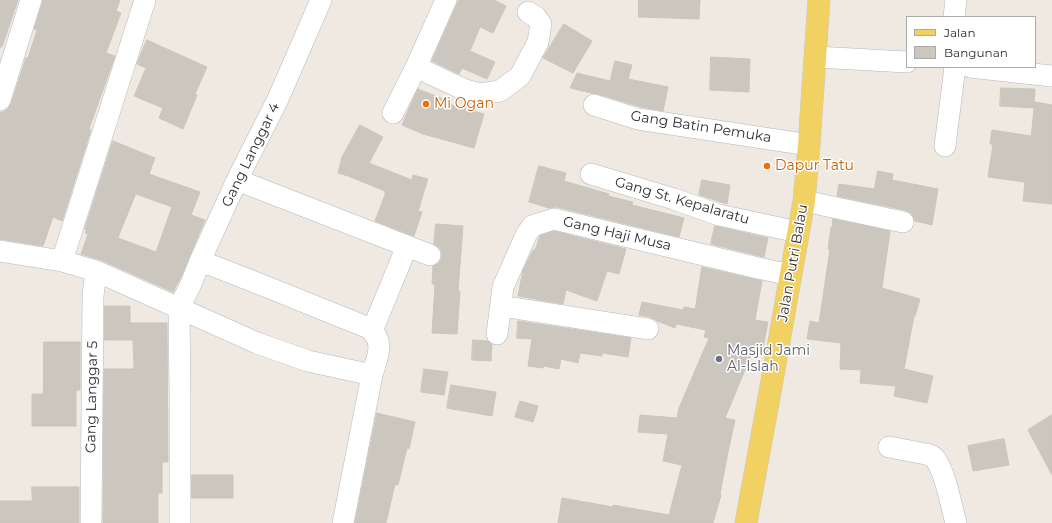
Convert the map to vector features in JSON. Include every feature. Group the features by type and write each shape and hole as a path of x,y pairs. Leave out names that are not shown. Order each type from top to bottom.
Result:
{"main road":[{"name":"Jalan Putri Balau","path":"746,523 804,201 816,57 819,0"}],"street":[{"path":"0,100 31,0"},
{"path":"62,261 145,0"},
{"name":"Gang Langgar 4","path":"179,308 237,180 278,99 321,0"},
{"path":"394,113 446,0"},
{"path":"954,16 956,0"},
{"path":"416,67 465,90 480,94 500,90 520,76 538,42 541,24 536,17 528,12"},
{"path":"816,57 906,62"},
{"path":"945,146 955,68"},
{"path":"979,68 1052,76"},
{"name":"Gang Batin Pemuka","path":"594,105 638,119 809,145"},
{"name":"Gang St. Kepalaratu","path":"591,174 674,199 719,215 798,232"},
{"path":"237,180 430,255"},
{"path":"804,201 903,222"},
{"name":"Gang Haji Musa","path":"497,334 503,287 526,236 532,226 554,219 791,275"},
{"path":"372,330 407,246"},
{"path":"0,251 62,261 96,271 257,343 308,361 372,375"},
{"path":"200,261 369,328 378,340 378,352 372,375 343,523"},
{"name":"Gang Langgar 5","path":"91,523 93,296 96,271"},
{"path":"501,306 648,330"},
{"path":"179,308 180,523"},
{"path":"889,448 926,454 932,456 936,460 945,483 956,523"}],"building":[{"path":"0,0 18,0 2,47 0,47"},
{"path":"43,0 120,0 116,11 121,13 106,53 115,56 89,129 91,130 62,221 53,217 43,246 0,239 0,112 8,109 11,104 37,30 34,29"},
{"path":"459,0 494,0 506,6 493,33 480,27 470,51 495,62 487,79 462,68 459,74 432,61"},
{"path":"639,0 700,0 699,19 639,17"},
{"path":"564,24 592,41 573,73 543,58"},
{"path":"147,40 207,67 195,94 197,95 183,129 159,118 163,108 134,96 146,68 137,64"},
{"path":"711,57 750,59 749,92 710,90"},
{"path":"615,61 632,65 628,79 668,87 663,111 641,107 598,94 570,88 577,73 610,81"},
{"path":"1001,88 1035,89 1034,108 1000,106"},
{"path":"418,89 443,99 441,102 484,114 474,148 423,134 402,125"},
{"path":"1035,102 1052,105 1052,204 1023,201 1025,182 988,177 993,144 990,144 992,130 1031,136"},
{"path":"360,125 383,137 369,163 412,180 413,175 428,179 418,211 422,212 414,236 375,221 386,192 384,192 385,191 338,173 342,157"},
{"path":"113,141 155,158 149,174 200,192 191,215 205,220 173,292 101,260 81,254 88,234 85,233 87,229 85,229","holes":["136,194 172,207 156,252 118,238"]},
{"path":"539,166 566,173 564,181 609,194 608,196 633,202 632,205 684,218 679,237 557,207 549,208 529,202"},
{"path":"878,171 893,174 892,180 938,189 932,225 915,221 911,213 905,210 837,196 839,184 874,189"},
{"path":"702,180 730,185 727,204 699,195"},
{"path":"833,219 890,231 882,288 920,299 914,316 904,369 933,376 927,403 894,396 896,386 860,383 861,370 840,369 841,343 807,339 810,321 819,323"},
{"path":"436,224 463,226 458,291 460,291 457,334 432,333 435,284 432,284 433,266 438,264 441,260 442,254 440,248 434,244"},
{"path":"715,226 768,238 764,257 711,244"},
{"path":"554,231 626,249 619,274 607,271 597,301 566,290 563,304 518,296 523,270 533,250 535,250 540,236"},
{"path":"702,267 762,281 755,320 768,322 763,348 755,346 725,418 735,420 721,495 713,523 558,523 562,498 669,515 682,465 663,461 668,434 638,432 640,415 677,418 679,408 709,338 704,337 706,330 676,324 675,328 650,317 639,315 642,302 683,310 684,307 695,309"},
{"path":"105,306 130,306 130,323 167,323 168,462 162,462 162,493 158,493 158,523 103,523 104,369 134,369 133,340 105,340"},
{"path":"518,321 631,338 628,357 602,353 602,356 580,353 578,363 561,359 559,369 544,366 543,368 528,366 532,339 517,338"},
{"path":"473,340 488,341 492,345 491,361 472,360"},
{"path":"44,342 80,342 80,390 76,390 76,426 32,426 32,394 43,394"},
{"path":"424,369 448,372 444,395 421,392"},
{"path":"451,385 496,392 492,416 447,408"},
{"path":"520,401 538,406 533,422 515,417"},
{"path":"377,413 415,422 409,449 407,448 398,485 395,484 386,523 355,523"},
{"path":"1052,415 1052,475 1028,430"},
{"path":"1004,439 1009,465 973,471 968,446"},
{"path":"192,475 233,475 233,498 192,498"},
{"path":"32,487 79,487 79,523 0,523 0,501 32,501"}],"place":[{"name":"Mi Ogan","path":"426,104"},
{"name":"Dapur Tatu","path":"767,166"},
{"name":"Masjid Jami Al-Islah","path":"719,359"}]}
